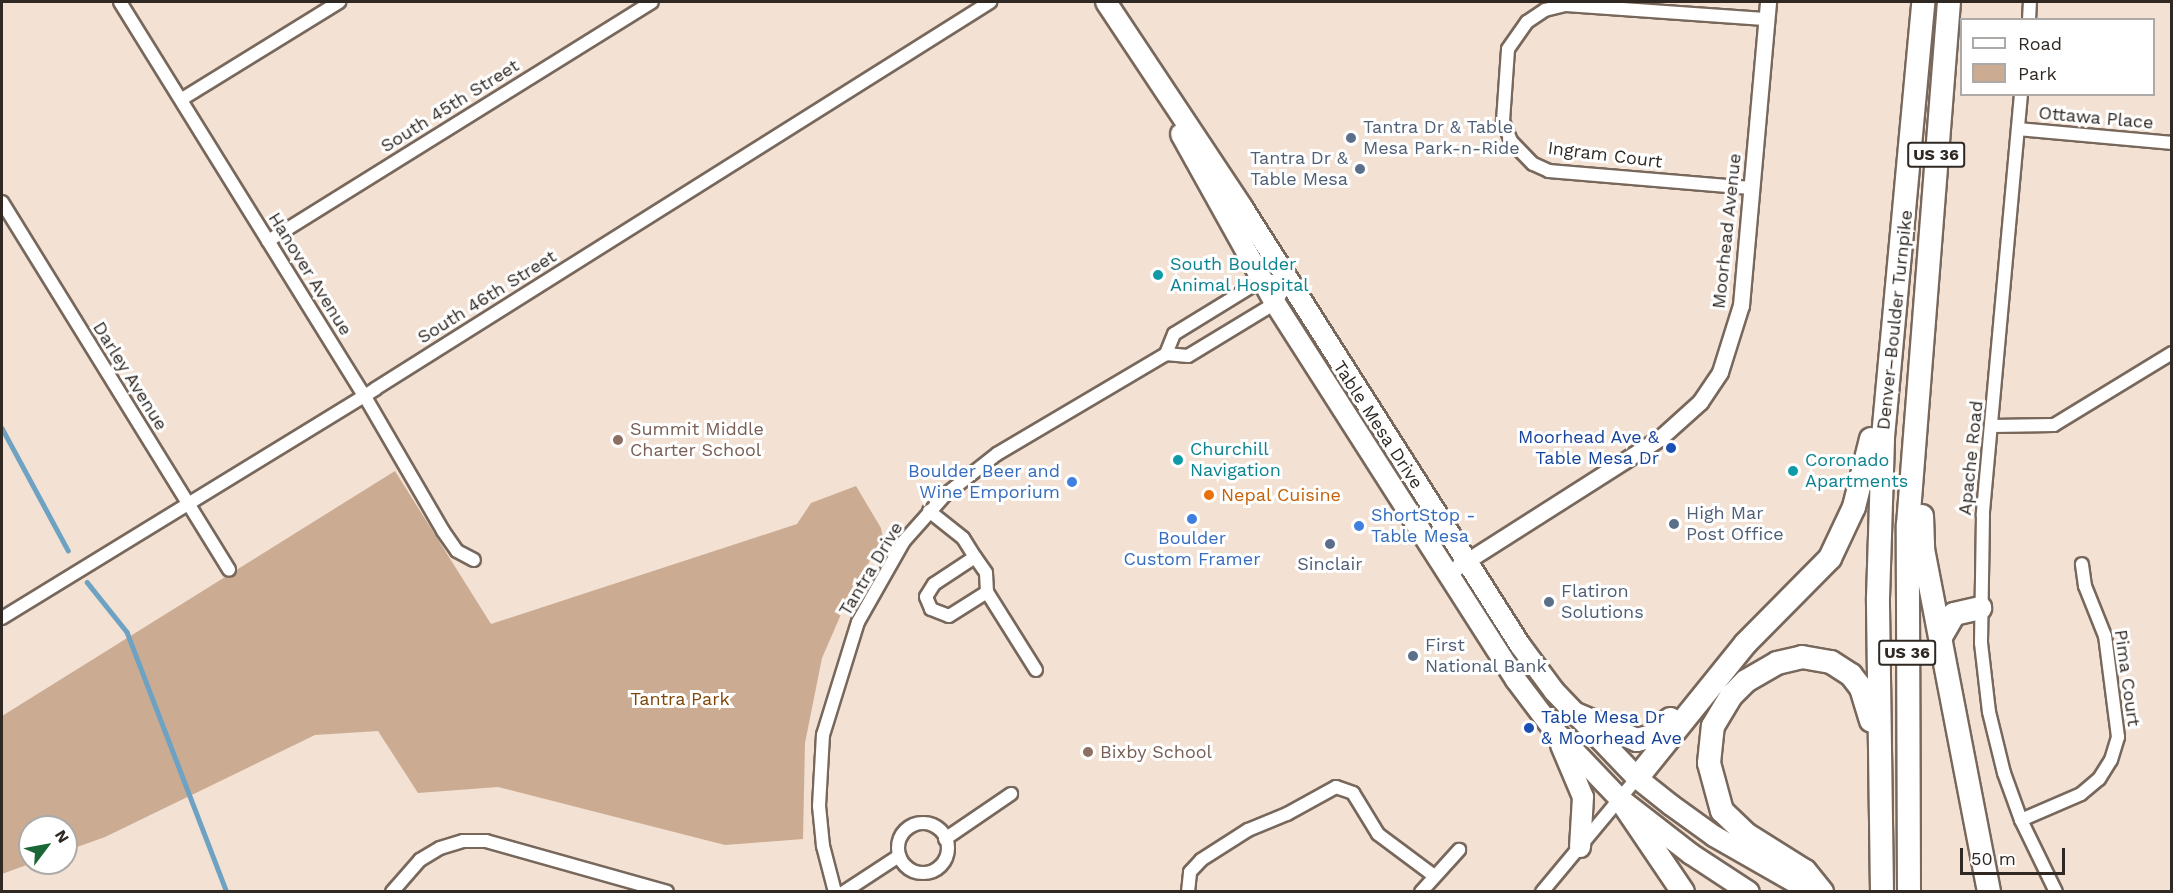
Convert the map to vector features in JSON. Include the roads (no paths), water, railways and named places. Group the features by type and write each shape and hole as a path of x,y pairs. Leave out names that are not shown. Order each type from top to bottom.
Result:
{"highway":[{"name":"Table Mesa Drive","path":"1106,2 1226,181 1520,645 1573,713 1637,778 1714,836 1812,891"},
{"name":"Denver–Boulder Turnpike","path":"1882,891 1878,598 1887,380 1905,221 1923,2"},
{"name":"Denver–Boulder Turnpike","path":"1909,891 1906,568 1949,2"},
{"name":"Table Mesa Drive","path":"1144,61 1217,204 1275,303 1516,680 1553,729 1620,799 1691,854 1749,891"},
{"path":"1637,778 1745,644 1830,558 1864,478 1873,420 1887,380"},
{"path":"1916,416 1922,447 1923,549 1989,891"},
{"path":"1941,635 1954,614 1980,608"},
{"path":"1822,891 1805,871 1746,834 1722,811 1708,763 1713,726 1731,696 1758,673 1790,659 1819,659 1841,668 1861,688 1879,757"},
{"path":"1573,713 1630,739 1642,740 1660,729 1687,700 1710,685"},
{"path":"1553,729 1583,797 1580,847"},
{"path":"1620,799 1683,891"},
{"path":"1669,870 1675,891"}],"street":[{"name":"Hanover Avenue","path":"120,2 364,395 443,531 457,550 474,560"},
{"path":"182,99 339,2"},
{"name":"South 45th Street","path":"268,241 652,2"},
{"name":"South 46th Street","path":"4,613 364,395 990,2"},
{"name":"Moorhead Avenue","path":"1448,573 1660,438 1700,402 1731,346 1741,305 1768,2"},
{"path":"2029,18 2030,2"},
{"name":"Ingram Court","path":"1751,188 1549,171 1533,164 1511,141 1503,121 1508,49 1527,22 1545,10 1565,5 1766,19"},
{"name":"Apache Road","path":"2021,96 1983,515 1980,608 1989,712 2004,774 2021,820 2056,891"},
{"name":"Ottawa Place","path":"2018,129 2172,143"},
{"name":"Darley Avenue","path":"2,202 229,569"},
{"path":"1262,280 1288,282"},
{"name":"Tantra Drive","path":"1166,354 1174,334 1262,280"},
{"name":"Tantra Drive","path":"835,891 823,846 819,806 823,735 832,697 858,622 904,541 929,511 997,454 1166,354 1188,356 1275,303 1288,282"},
{"path":"1992,426 2054,424 2172,353"},
{"path":"929,511 963,538 986,573 987,592 1036,670"},
{"path":"975,557 936,582 926,600 933,611 947,616 987,592"},
{"name":"Pima Court","path":"2021,820 2081,794 2099,779 2111,760 2118,737 2105,636 2085,586 2082,564"},
{"path":"1542,891 1637,778"},
{"path":"1188,891 1190,872 1201,860 1248,830 1287,814 1336,787 1353,793 1378,834 1433,875"},
{"path":"945,839 1011,794"},
{"path":"916,824 936,827 945,839 944,860 931,871 910,869 899,856 901,837 916,824"},
{"path":"392,891 420,860 440,848 463,841 486,841 667,891"},
{"path":"1421,891 1433,875 1459,850"},
{"path":"844,891 899,856"}],"waterway":[{"path":"2,428 68,550"},
{"path":"87,582 127,632 227,892"}],"place":[{"name":"Tantra Dr & Table Mesa Park-n-Ride","path":"1351,138"},
{"name":"Tantra Dr & Table Mesa","path":"1360,169"},
{"name":"South Boulder Animal Hospital","path":"1158,275"},
{"name":"Summit Middle Charter School","path":"618,440"},
{"name":"Moorhead Ave & Table Mesa Dr","path":"1671,448"},
{"name":"Churchill Navigation","path":"1178,460"},
{"name":"Coronado Apartments","path":"1793,471"},
{"name":"Boulder Beer and Wine Emporium","path":"1072,482"},
{"name":"Nepal Cuisine","path":"1209,495"},
{"name":"Boulder Custom Framer","path":"1192,519"},
{"name":"High Mar Post Office","path":"1674,524"},
{"name":"ShortStop - Table Mesa","path":"1359,526"},
{"name":"Sinclair","path":"1330,544"},
{"name":"Flatiron Solutions","path":"1549,602"},
{"name":"First National Bank","path":"1413,656"},
{"name":"Table Mesa Dr & Moorhead Ave","path":"1529,728"},
{"name":"Bixby School","path":"1088,752"}],"park label":[{"name":"Tantra Park","path":"680,699"}]}
